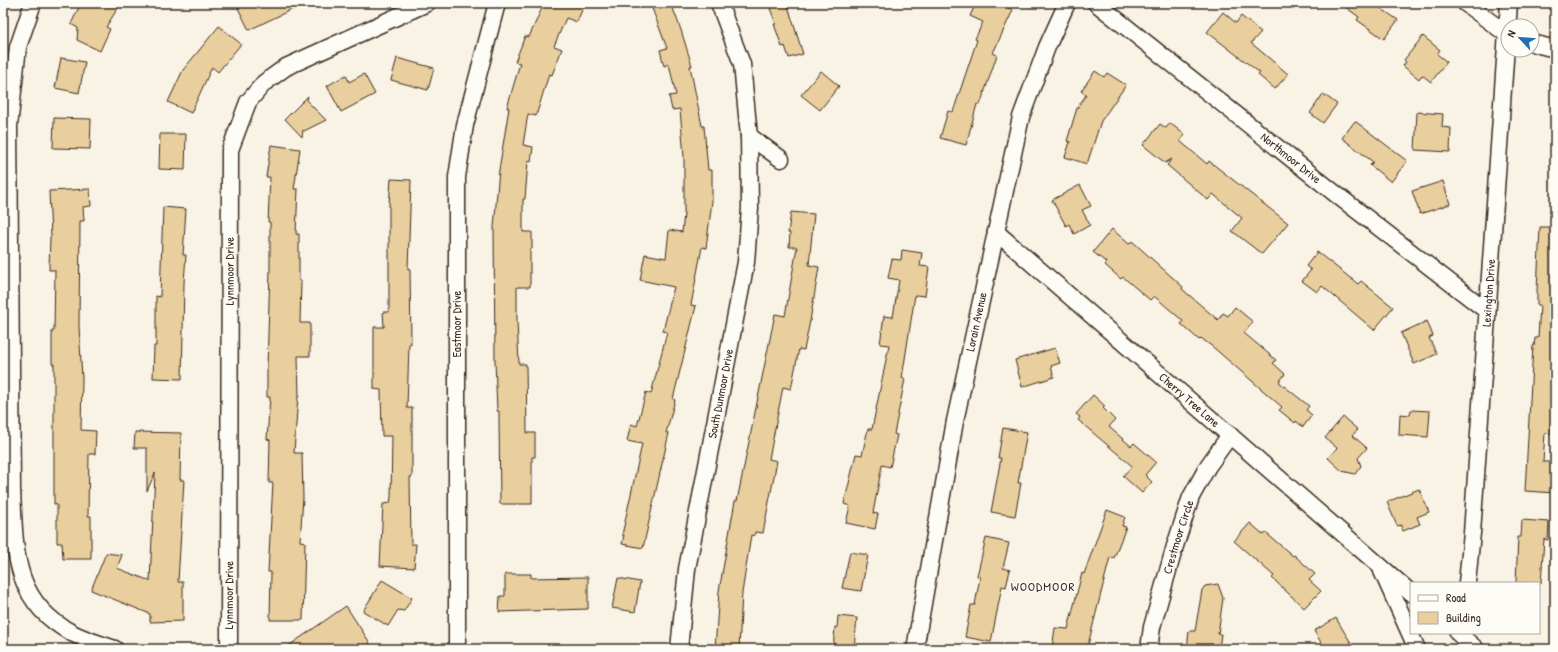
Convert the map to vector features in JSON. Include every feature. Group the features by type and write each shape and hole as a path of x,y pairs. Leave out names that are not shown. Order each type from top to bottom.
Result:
{"street":[{"path":"33,3 18,47 9,126 12,490 14,547 21,578 33,600 52,619 72,634 115,649"},
{"name":"Lynnmoor Drive","path":"230,649 230,150 248,102 264,83 286,67 427,3"},
{"name":"Eastmoor Drive","path":"457,649 457,177 465,125 497,3"},
{"name":"South Dunmoor Drive","path":"680,649 687,569 746,262 750,208 749,136 742,64 719,3"},
{"name":"Lorain Avenue","path":"915,649 955,420 1021,117 1047,46 1067,3"},
{"name":"Northmoor Drive","path":"1096,3 1337,195 1487,311"},
{"path":"1465,3 1500,30"},
{"name":"Lexington Drive","path":"1508,18 1509,3"},
{"path":"1540,44 1555,49"},
{"name":"Lexington Drive","path":"1467,582 1472,533 1505,58"},
{"path":"749,136 781,159"},
{"name":"Cherry Tree Lane","path":"996,232 1410,592"},
{"name":"Crestmoor Circle","path":"1149,649 1152,627 1191,497 1208,466 1230,435"},
{"name":"Cherry Tree Lane","path":"1381,568 1410,633"},
{"name":"Cherry Tree Lane","path":"1410,634 1417,649"},
{"path":"1460,638 1476,649"}],"building":[{"path":"81,3 121,3 106,27 110,29 100,51 77,40 78,28 71,24"},
{"path":"248,3 305,3 249,30 238,8"},
{"path":"531,3 585,3 577,22 566,18 554,46 562,49 552,75 549,74 536,116 528,114 523,145 533,147 531,162 528,161 525,199 523,199 523,232 532,232 532,249 530,249 530,287 517,287 517,321 519,364 526,364 527,433 535,433 535,457 532,457 532,504 500,504 499,411 497,411 495,361 494,227 499,170 509,108 507,108 520,63 515,62 525,36 529,37 542,8"},
{"path":"650,3 671,3 681,30 692,66 690,66 702,126 704,126 708,170 712,170 712,201 706,248 702,247 691,305 696,306 673,399 675,400 666,433 669,433 643,548 622,544 624,535 622,535 642,444 627,441 631,424 637,426 646,392 651,394 667,332 663,331 674,287 640,280 645,254 666,258 669,230 682,232 684,214 684,157 680,109 672,110 669,96 676,95 669,64 664,66 660,50 667,48"},
{"path":"768,3 787,3 803,54 789,58 785,46 782,47 774,24 776,24"},
{"path":"976,3 998,3 1013,10 993,53 997,55 980,105 977,104 966,145 940,138 948,111 953,112 977,40 975,39 983,22 970,16"},
{"path":"1340,3 1373,3 1398,20 1384,39 1357,20 1359,17"},
{"path":"1223,12 1236,23 1241,16 1261,32 1251,43 1288,74 1275,89 1258,75 1260,73 1207,32"},
{"path":"219,26 241,44 218,72 212,67 191,113 168,102 183,70"},
{"path":"1423,36 1440,50 1437,54 1447,62 1431,82 1422,75 1419,79 1403,66 1406,62 1404,60"},
{"path":"61,58 85,62 79,93 55,88"},
{"path":"397,58 434,68 428,90 391,80"},
{"path":"821,71 839,86 820,110 801,95"},
{"path":"1095,71 1104,77 1107,73 1126,85 1101,121 1087,164 1065,157 1070,142 1067,141 1077,108 1086,95 1081,91"},
{"path":"364,74 375,94 341,112 327,86 346,75 349,82"},
{"path":"1323,94 1337,104 1323,123 1310,113"},
{"path":"308,96 307,101 326,120 304,131 303,130 302,137 285,119"},
{"path":"1417,112 1443,114 1442,127 1451,128 1450,152 1415,150"},
{"path":"54,118 91,119 90,149 53,148"},
{"path":"1355,121 1407,161 1391,182 1370,165 1373,162 1342,138"},
{"path":"1170,123 1185,135 1180,141 1207,164 1209,161 1288,223 1262,254 1232,231 1242,218 1213,194 1208,200 1167,165 1172,159 1165,163 1143,145 1160,124 1166,128"},
{"path":"160,134 186,134 185,170 159,169"},
{"path":"271,145 300,149 294,189 298,189 296,234 299,234 299,281 301,281 300,323 310,323 310,356 298,356 299,396 294,453 302,453 303,498 300,541 305,542 303,620 270,620 271,572 268,572 273,483 269,483 270,440 267,439 270,397 267,397 267,367 270,270 270,222 268,222 270,177 266,177"},
{"path":"391,179 411,180 408,269 410,269 411,344 409,344 407,408 412,408 412,477 410,477 411,544 416,544 414,568 380,566 383,504 390,503 391,497 392,436 382,436 381,390 374,389 374,327 384,327 383,312 389,312 389,205"},
{"path":"1443,181 1450,204 1420,214 1412,191"},
{"path":"1080,185 1091,206 1082,210 1090,225 1074,234 1069,224 1066,226 1052,200"},
{"path":"90,189 91,206 83,207 84,221 80,221 79,326 82,378 81,430 96,431 95,454 89,454 88,516 91,516 91,559 63,559 62,543 57,543 57,505 54,504 54,364 52,364 52,331 54,331 55,270 49,270 51,237 49,191"},
{"path":"163,207 186,209 183,255 186,255 182,379 153,378 154,346 156,346 156,296 160,297"},
{"path":"791,212 814,214 809,265 819,267 810,321 804,350 799,349 791,389 783,387 769,459 777,461 763,533 755,532 754,536 751,535 742,593 739,649 715,649 719,591 735,501 737,501 775,314 785,316 797,247 789,247 790,233 788,233"},
{"path":"1540,227 1555,227 1554,379 1551,434 1545,433 1543,462 1552,462 1552,471 1555,471 1555,493 1525,491 1533,346 1535,338 1538,338 1540,305 1537,305 1537,291"},
{"path":"1112,229 1129,244 1132,241 1183,287 1182,289 1218,320 1223,313 1228,316 1235,307 1253,322 1244,333 1276,360 1273,363 1285,374 1279,382 1309,406 1306,410 1312,415 1303,427 1296,421 1295,423 1279,410 1282,407 1214,348 1201,338 1199,340 1181,324 1183,321 1154,296 1150,300 1123,277 1121,279 1105,265 1107,263 1093,252"},
{"path":"902,250 922,253 920,266 929,267 925,296 915,295 902,378 905,379 894,434 897,435 890,467 882,465 873,513 878,514 875,529 846,523 850,506 844,504 856,454 862,455 868,429 872,429 889,345 880,344 884,316 893,317 899,280 888,278 892,259 901,260"},
{"path":"1317,252 1358,284 1361,281 1393,307 1374,330 1322,286 1317,292 1302,281 1311,270 1306,266"},
{"path":"1427,321 1433,336 1429,338 1437,354 1414,364 1401,333"},
{"path":"1055,348 1060,363 1051,366 1054,377 1022,387 1015,360"},
{"path":"1093,395 1105,406 1103,408 1115,420 1109,427 1131,446 1134,443 1156,462 1145,475 1152,482 1142,493 1123,476 1132,466 1078,420 1080,417 1076,414"},
{"path":"1411,410 1430,411 1428,437 1399,435 1400,414 1410,415"},
{"path":"1343,417 1358,430 1352,435 1367,448 1358,458 1361,466 1355,474 1342,471 1328,458 1337,448 1325,438"},
{"path":"1003,428 1027,432 1018,483 1021,483 1015,516 991,512 1001,458 998,458"},
{"path":"135,432 181,433 180,480 184,480 178,582 183,582 183,621 150,622 150,614 91,590 106,553 122,555 117,568 150,581 155,473 147,491 147,448 134,448"},
{"path":"1419,489 1429,512 1417,517 1420,524 1403,531 1401,525 1397,526 1387,502"},
{"path":"1107,510 1125,517 1122,526 1126,527 1114,558 1110,557 1087,649 1052,649 1055,628 1068,629 1082,573 1084,574"},
{"path":"1522,520 1549,522 1548,540 1544,539 1541,583 1516,582 1518,537 1521,537"},
{"path":"1250,523 1264,535 1266,533 1315,574 1309,580 1321,591 1304,608 1272,578 1274,576 1234,541"},
{"path":"986,538 1009,543 1003,568 1010,570 1006,587 1002,586 991,642 965,637 971,605 975,605 980,577 977,576"},
{"path":"850,552 868,555 861,591 842,588"},
{"path":"505,574 531,574 531,578 588,577 588,609 499,612 500,596 505,596"},
{"path":"618,578 640,582 635,612 612,608"},
{"path":"382,580 412,598 404,611 398,610 388,626 363,611"},
{"path":"1218,584 1223,598 1218,634 1221,634 1219,649 1187,649 1189,631 1195,631 1202,590 1205,586"},
{"path":"346,606 370,643 362,649 284,649"},
{"path":"838,616 857,618 854,649 833,649 835,627 837,628"},
{"path":"1336,618 1355,649 1325,649 1314,631"}],"district":[{"name":"WOODMOOR","path":"1043,586"}]}
